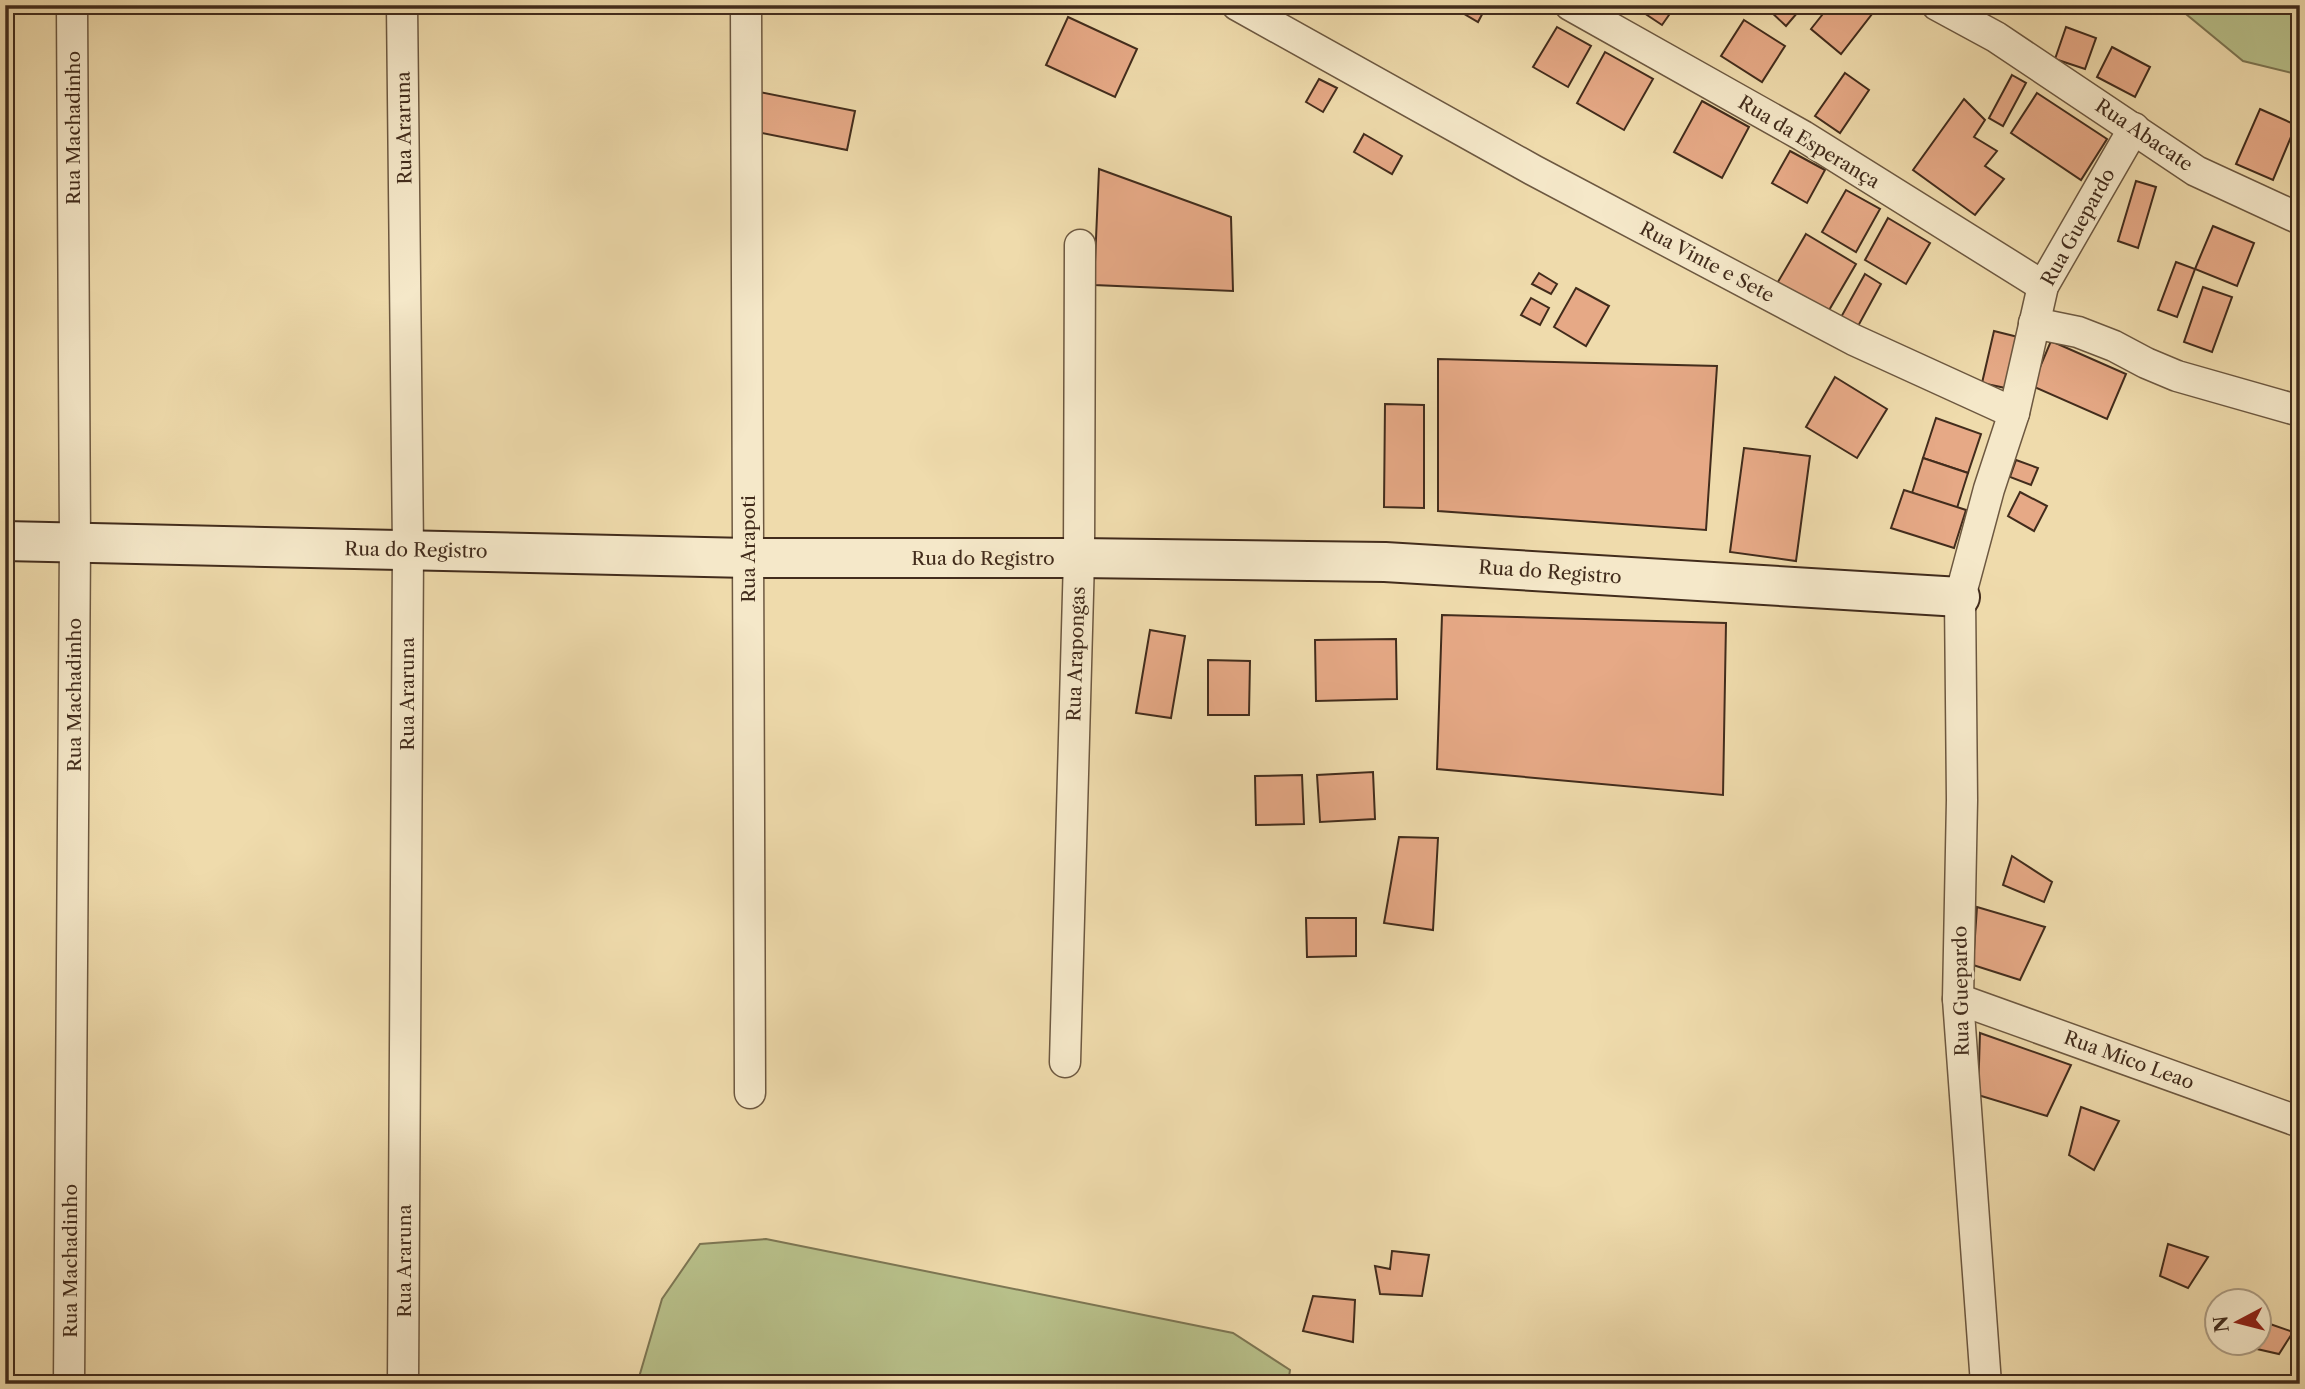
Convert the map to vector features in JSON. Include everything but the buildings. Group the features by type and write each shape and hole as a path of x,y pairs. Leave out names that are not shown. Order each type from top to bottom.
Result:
{"street":[{"name":"Rua Machadinho","path":"69,1384 75,542 72,5"},
{"name":"Rua Araruna","path":"402,5 408,549 403,1384"},
{"name":"Rua Arapoti","path":"746,5 750,1093"},
{"name":"Rua Vinte e Sete","path":"1237,5 1533,170 1830,327 2014,413"},
{"name":"Rua da Esperança","path":"1570,5 1803,136 2043,286"},
{"name":"Rua Abacate","path":"1937,5 1996,37 2196,171 2300,219"},
{"name":"Rua Guepardo","path":"2014,413 2043,286 2134,128"},
{"name":"Rua Arapongas","path":"1065,1062 1079,558 1080,245"},
{"path":"2034,323 2078,332 2177,376 2300,411"},
{"path":"1960,597 1989,489 2014,413"},
{"name":"Rua do Registro","path":"5,541 748,558 1385,562 1960,597"},
{"name":"Rua Guepardo","path":"1960,597 1962,800 1958,999 1986,1384"},
{"name":"Rua Mico Leao","path":"1958,999 2300,1122"}],"green space":[{"path":"2175,5 2300,5 2300,75 2243,61"},
{"path":"766,1239 1233,1333 1290,1370 1288,1384 637,1384 662,1299 700,1244"}]}
